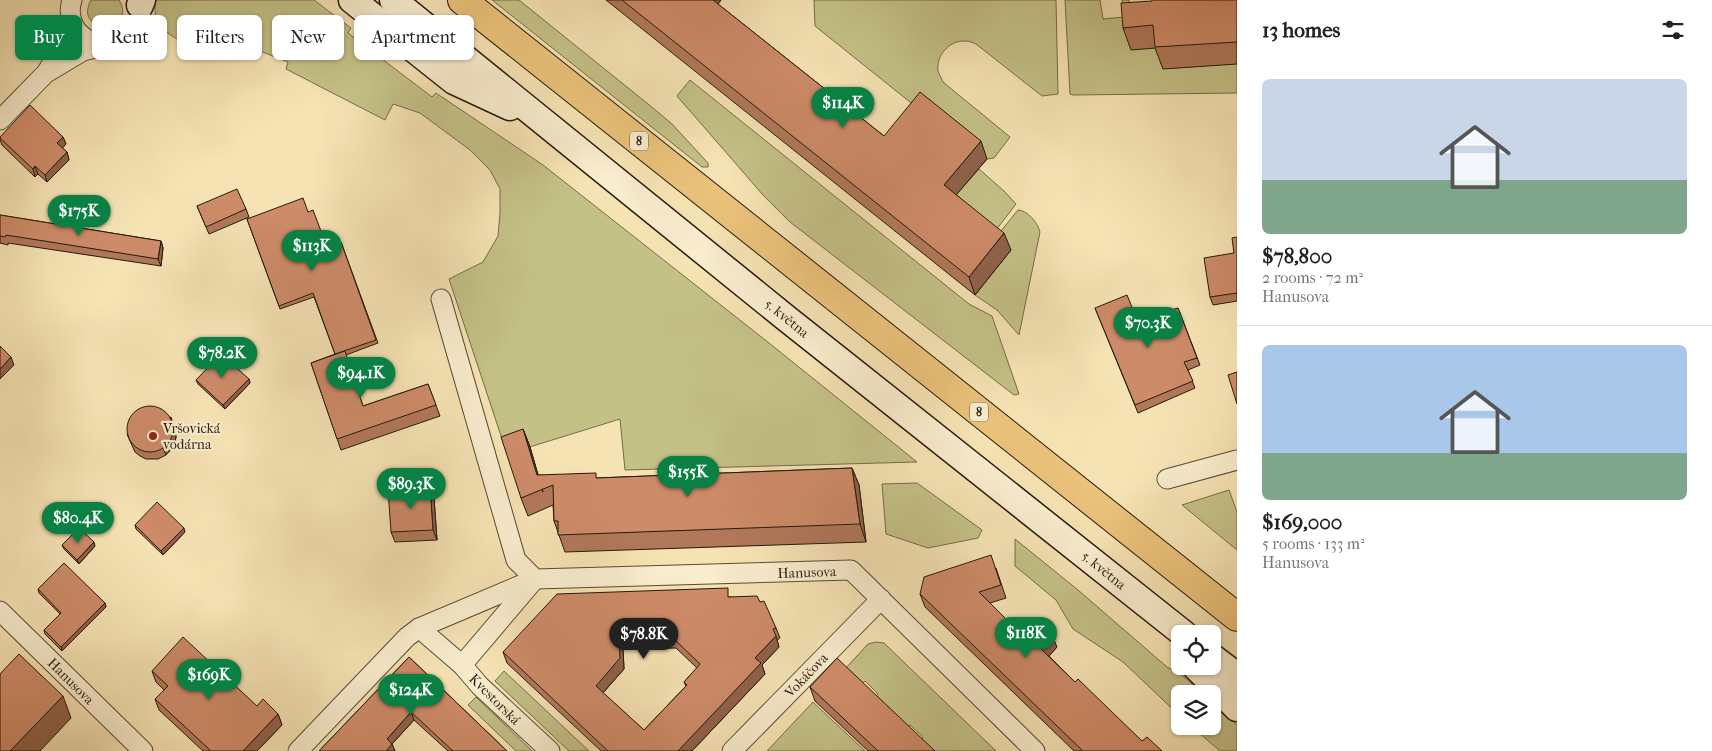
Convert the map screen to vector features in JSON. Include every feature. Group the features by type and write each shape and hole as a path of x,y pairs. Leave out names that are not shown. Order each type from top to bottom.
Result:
{"highway":[{"name":"8","path":"462,0 1237,617"},
{"path":"1142,542 1237,595"}],"main road":[{"path":"352,0 454,81 545,123"},
{"name":"5. května","path":"393,0 786,318 1173,625"},
{"path":"1080,551 1171,642"},
{"path":"1221,664 1237,676"},
{"path":"1204,675 1237,708"}],"street":[{"path":"69,2 70,15"},
{"path":"140,2 142,15"},
{"path":"0,120 46,73 83,51 92,49"},
{"path":"46,73 53,60"},
{"path":"441,299 516,560 535,579 462,665"},
{"path":"1167,479 1237,460"},
{"name":"Hanusova","path":"298,751 407,636 419,628 535,579 851,570 1035,751"},
{"name":"Vokáčova","path":"732,751 881,599"},
{"name":"Hanusova","path":"0,611 142,751"},
{"name":"Kvestorská","path":"419,628 462,665 480,686 550,751"}],"shaded area":[{"path":"91,0 119,0 123,11 122,15 92,15 92,21 88,11"},
{"path":"156,0 314,0 334,15 272,15 272,56 262,52 262,15 177,15 177,39 167,32 167,15 156,15"},
{"path":"492,0 519,0 672,124 708,163 708,167 702,167"},
{"path":"814,0 1056,0 1058,94 1042,96 974,43 967,41 958,42 949,46 941,54 938,65 938,71 943,82 1010,137 994,158 987,159 926,110 920,110 815,26"},
{"path":"1065,0 1100,0 1103,19 1124,17 1122,0 1129,0 1129,24 1147,23 1237,64 1237,93 1070,94"},
{"path":"344,23 351,28 348,33 354,38 354,60 383,60 432,97 436,93 543,165 917,462 625,470 620,419 507,454 449,279 483,262 498,236 500,189 490,170 470,150 420,113 393,104 385,120 286,69 288,62 283,60 344,60"},
{"path":"690,80 969,304 992,316 1019,394 1014,395 790,222 763,195 677,96"},
{"path":"979,169 1016,204 993,234 950,202"},
{"path":"1018,210 1025,212 1032,218 1040,232 1019,335 997,310 975,295 1010,250 996,237"},
{"path":"917,483 982,530 978,538 928,548 886,534 882,484"},
{"path":"1229,490 1237,512 1237,550 1182,505"},
{"path":"1015,539 1171,669 1171,675 1181,675 1193,685 1171,685 1171,707 1123,662 1073,629 1056,600 1015,566"},
{"path":"884,643 996,751 929,751 919,742 923,737 910,725 905,729 873,699 878,694 865,681 860,686 844,670 868,644"},
{"path":"504,671 589,751 569,751 495,681"},
{"path":"476,697 532,751 516,751 468,705"},
{"path":"813,702 865,751 767,751"},
{"path":"1221,710 1237,725 1237,751 1220,751 1201,735 1221,735"}],"building":[{"path":"622,0 713,0 884,136 920,92 981,141 944,185 1004,233 969,277"},
{"path":"1152,0 1237,0 1237,42 1155,47 1153,25 1123,28 1121,3"},
{"path":"30,105 63,137 57,143 67,152 45,175 35,166 33,169 0,138"},
{"path":"237,189 246,209 206,227 197,206"},
{"path":"303,198 308,212 313,210 327,247 341,242 376,340 335,354 313,293 279,306 247,219"},
{"path":"0,215 161,241 158,259 6,235 5,237 0,236"},
{"path":"1237,237 1237,293 1210,297 1204,258 1234,253 1232,238"},
{"path":"1127,295 1138,322 1178,308 1197,358 1184,362 1193,381 1135,405 1095,308"},
{"path":"0,346 11,357 0,369"},
{"path":"345,351 363,406 428,384 436,405 337,439 311,363"},
{"path":"221,354 249,379 223,405 196,380"},
{"path":"1237,372 1237,404 1228,375"},
{"name":"Vršovická vodárna","path":"145,406 155,406 169,416 173,429 169,442 163,448 155,452 145,452 131,442 127,434 127,424 137,410"},
{"path":"523,429 537,475 596,473 596,478 852,468 860,524 558,535 558,521 554,521 553,485 521,498 501,437"},
{"path":"430,487 433,530 391,532 388,489"},
{"path":"157,502 184,528 161,551 135,525"},
{"path":"79,528 94,542 77,560 62,545"},
{"path":"991,555 1001,585 979,592 1023,636 1038,621 1052,635 1040,648 1075,682 1078,679 1142,741 1147,737 1162,751 1083,751 920,594 924,577"},
{"path":"64,563 105,603 61,647 44,630 61,613 38,589"},
{"path":"728,588 728,597 757,596 760,602 764,601 776,628 773,629 776,636 755,658 761,663 678,751 608,751 503,652 557,594","holes":["672,637 700,664 684,682 687,685 644,730 596,686 620,658 619,638"]},
{"path":"183,637 257,706 263,699 278,714 243,751 211,751 155,699 168,686 152,671"},
{"path":"19,654 63,696 10,751 0,751 0,674"},
{"path":"409,657 507,751 453,751 411,712 387,739 392,744 386,751 319,751"},
{"path":"837,658 935,751 878,751 810,687"}],"place":[{"name":"Vršovická vodárna","path":"153,436"}]}
